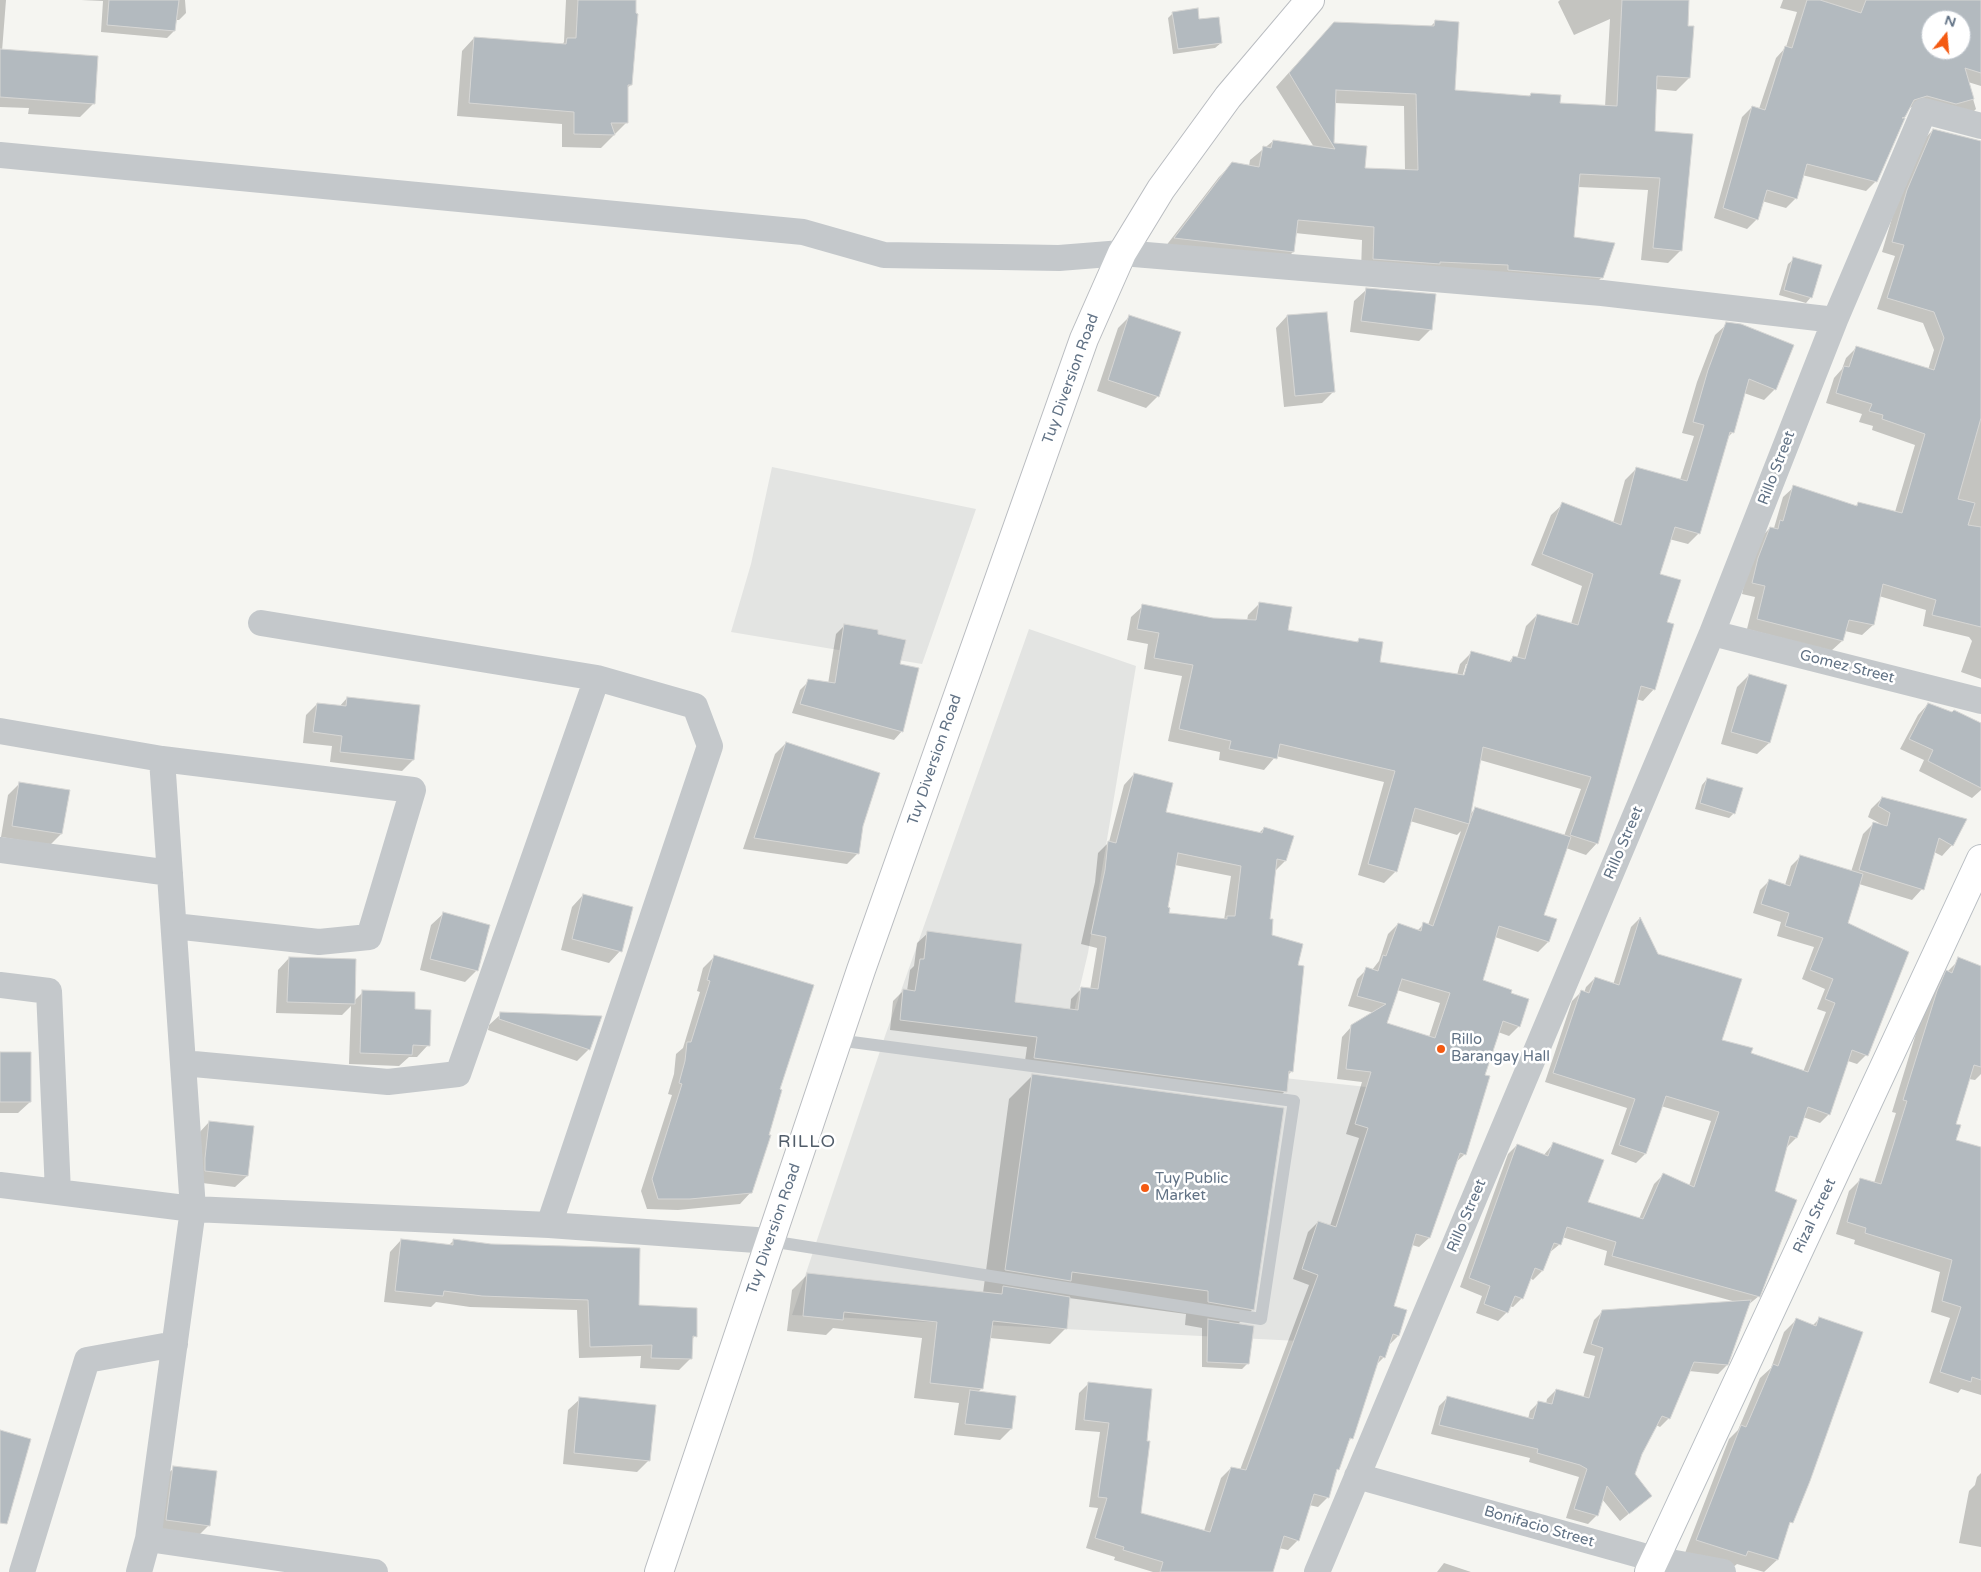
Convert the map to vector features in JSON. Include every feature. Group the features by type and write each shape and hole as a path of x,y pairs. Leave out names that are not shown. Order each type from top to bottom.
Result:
{"main road":[{"name":"Tuy Diversion Road","path":"659,1572 837,1040 1084,339 1122,253 1161,188 1228,97 1310,0"},
{"name":"Rizal Street","path":"1652,1566 1981,859"}],"street":[{"name":"Rillo Street","path":"1317,1572 1712,633 1835,320 1924,110 1981,126"},
{"path":"0,155 803,232 884,255 1059,258 1122,253 1602,293 1835,320"},
{"path":"261,624 597,678 695,706 710,746 549,1225"},
{"name":"Gomez Street","path":"1712,633 1981,701"},
{"path":"183,1063 388,1082 458,1074 597,678"},
{"path":"0,731 162,759 413,790 369,938 319,942 174,926"},
{"path":"139,1572 148,1538 193,1209 162,759"},
{"path":"0,850 170,873"},
{"path":"0,985 48,991 58,1192"},
{"path":"0,1185 193,1209 549,1225 770,1241"},
{"path":"22,1572 87,1360 175,1344"},
{"name":"Bonifacio Street","path":"1357,1476 1652,1566 1723,1572"},
{"path":"148,1538 375,1572"}],"lane":[{"path":"770,1241 1261,1319 1294,1102 837,1040"}],"shaded area":[{"path":"772,467 976,509 922,664 731,632 751,564"},
{"name":"Tuy Public Market","path":"1029,629 1136,666 1088,953 1064,1054 1385,1089 1298,1341 792,1315 885,1036"}],"building":[{"path":"109,0 179,0 175,31 107,25"},
{"path":"578,0 636,0 636,13 638,14 632,85 628,85 628,123 611,123 615,135 574,134 574,112 469,103 474,37 566,44 567,38 576,38"},
{"path":"1622,0 1689,0 1688,26 1694,26 1690,78 1657,76 1655,131 1693,134 1682,251 1653,248 1660,178 1580,174 1574,237 1615,243 1603,278 1508,270 1508,265 1440,262 1440,264 1373,259 1374,227 1298,220 1294,252 1174,238 1232,162 1259,167 1263,146 1271,148 1273,140 1335,149 1289,73 1334,22 1434,26 1435,20 1459,22 1455,90 1530,96 1531,93 1561,95 1560,103 1617,106","holes":["1336,90 1416,94 1418,170 1365,168 1367,146 1334,143"]},
{"path":"1807,0 1820,0 1861,13 1866,0 1981,0 1981,73 1965,68 1974,99 1956,104 1927,96 1914,100 1905,117 1902,118 1905,118 1877,182 1807,164 1797,199 1767,190 1758,220 1723,208 1752,106 1765,110 1785,46 1792,48"},
{"path":"1198,8 1199,19 1219,17 1222,43 1178,49 1172,12"},
{"path":"0,49 98,56 95,104 0,97"},
{"path":"1933,129 1981,141 1981,418 1958,499 1975,503 1968,525 1981,527 1981,627 1932,615 1936,600 1883,584 1874,625 1849,620 1843,641 1757,619 1765,586 1752,583 1758,558 1770,527 1778,529 1780,520 1783,521 1793,485 1857,506 1858,502 1902,513 1925,434 1882,419 1883,415 1869,411 1872,404 1836,393 1844,366 1849,367 1856,346 1934,370 1944,338 1934,312 1887,298 1904,245 1892,242 1907,190"},
{"path":"1793,257 1822,265 1812,298 1784,290"},
{"path":"1366,288 1436,294 1432,330 1361,321"},
{"path":"1327,312 1335,392 1295,396 1287,315"},
{"path":"1129,315 1181,332 1159,397 1108,380"},
{"path":"1726,322 1741,324 1794,345 1776,390 1749,379 1734,433 1730,432 1700,534 1675,527 1660,574 1681,580 1667,622 1674,624 1655,690 1641,686 1598,844 1570,835 1591,777 1483,747 1469,824 1415,808 1397,872 1368,864 1395,771 1280,744 1277,759 1229,749 1231,741 1179,729 1193,665 1154,658 1159,633 1137,629 1142,604 1213,618 1256,620 1259,602 1292,607 1288,630 1358,642 1359,638 1383,642 1380,662 1464,675 1471,651 1511,662 1513,656 1525,659 1537,614 1578,625 1593,574 1542,554 1562,502 1621,525 1636,467 1687,481 1704,425 1693,422 1708,370"},
{"path":"844,624 878,630 878,634 906,640 900,664 919,668 903,732 800,704 808,679 835,683"},
{"path":"1749,674 1787,685 1770,743 1731,732"},
{"path":"347,697 420,705 414,760 340,752 342,736 313,732 317,703 346,706"},
{"path":"1928,703 1952,712 1954,710 1981,723 1981,788 1928,761 1933,750 1909,739"},
{"path":"786,742 880,773 863,826 859,854 754,838"},
{"path":"1134,773 1173,783 1166,812 1262,833 1264,827 1294,836 1286,861 1277,859 1270,919 1273,919 1272,935 1303,944 1298,965 1304,966 1293,1072 1289,1071 1287,1092 1034,1058 1037,1037 900,1020 903,989 915,991 920,959 924,959 927,931 1022,944 1015,1002 1078,1010 1081,987 1098,989 1106,937 1091,934 1105,870 1108,841 1116,843","holes":["1178,853 1241,866 1235,916 1227,916 1227,919 1169,913 1170,908 1168,907"]},
{"path":"1707,778 1743,788 1735,814 1700,803"},
{"path":"19,782 70,790 62,834 12,826"},
{"path":"1882,797 1967,819 1953,846 1939,838 1924,890 1859,870 1873,822 1887,826 1890,813 1878,806"},
{"path":"1475,807 1571,837 1544,915 1557,919 1549,942 1499,926 1483,980 1512,990 1511,993 1529,999 1520,1027 1503,1021 1485,1075 1490,1076 1466,1155 1460,1153 1430,1238 1416,1234 1394,1306 1407,1310 1399,1336 1393,1334 1385,1358 1380,1356 1353,1439 1350,1438 1339,1470 1337,1469 1329,1498 1314,1494 1299,1541 1284,1536 1273,1572 1160,1572 1163,1562 1123,1550 1124,1547 1095,1538 1107,1498 1098,1497 1109,1423 1084,1420 1088,1382 1152,1389 1147,1441 1150,1441 1141,1513 1210,1532 1231,1467 1246,1470 1318,1275 1302,1269 1318,1221 1336,1227 1368,1128 1355,1124 1371,1072 1346,1069 1351,1025 1386,1004 1357,996 1366,967 1378,971 1383,955 1386,956 1398,923 1421,931 1423,922 1433,926","holes":["1402,979 1450,993 1435,1038 1387,1023"]},
{"path":"1800,855 1863,874 1848,923 1909,952 1868,1056 1852,1050 1830,1115 1808,1107 1797,1138 1790,1136 1775,1191 1797,1200 1760,1297 1612,1256 1616,1242 1567,1227 1561,1245 1554,1243 1543,1271 1535,1268 1523,1299 1515,1296 1508,1313 1484,1304 1490,1286 1469,1278 1517,1144 1548,1156 1553,1142 1604,1160 1588,1202 1643,1219 1663,1173 1694,1187 1719,1112 1666,1096 1646,1154 1619,1145 1635,1099 1553,1073 1581,990 1589,993 1595,977 1619,985 1640,917 1658,954 1742,979 1722,1040 1753,1048 1751,1053 1808,1072 1835,1003 1825,999 1833,979 1810,970 1823,938 1785,926 1789,913 1761,904 1769,879 1790,886"},
{"path":"583,894 633,907 622,952 572,939"},
{"path":"443,912 490,925 478,971 430,959"},
{"path":"714,955 814,985 780,1089 782,1090 769,1135 771,1135 752,1193 690,1199 658,1199 652,1179 682,1084 679,1083 685,1061 687,1042 691,1042 710,981 707,980"},
{"path":"289,957 356,959 355,1004 287,1002"},
{"path":"1958,957 1981,966 1981,1067 1974,1065 1956,1124 1961,1125 1956,1140 1981,1147 1981,1380 1972,1377 1971,1382 1940,1372 1961,1307 1942,1301 1952,1260 1865,1233 1866,1228 1847,1222 1860,1178 1881,1184 1907,1101 1903,1100 1937,991 1946,970 1952,973"},
{"path":"362,990 415,992 415,1009 431,1010 430,1046 413,1045 412,1055 360,1053"},
{"path":"500,1012 602,1016 590,1050 499,1019"},
{"path":"0,1052 31,1052 31,1102 0,1102"},
{"name":"Tuy Public Market","path":"1032,1074 1284,1108 1254,1310 1208,1302 1208,1291 1072,1272 1071,1281 1005,1270"},
{"path":"209,1121 254,1126 248,1176 205,1171"},
{"path":"401,1239 453,1245 453,1239 491,1244 640,1248 639,1305 697,1308 697,1337 693,1336 692,1359 651,1358 652,1345 590,1347 588,1300 482,1296 444,1291 443,1296 395,1291"},
{"path":"807,1273 1002,1294 1003,1286 1070,1297 1067,1329 993,1321 983,1389 930,1383 937,1322 844,1312 843,1320 803,1316"},
{"path":"1751,1300 1728,1365 1694,1362 1670,1419 1662,1416 1642,1454 1635,1474 1652,1496 1629,1514 1607,1486 1598,1516 1574,1509 1587,1469 1580,1465 1537,1453 1538,1449 1439,1425 1447,1396 1533,1419 1538,1401 1552,1404 1556,1389 1589,1398 1603,1348 1591,1344 1602,1310"},
{"path":"1819,1317 1863,1332 1810,1481 1793,1523 1790,1522 1778,1560 1748,1551 1746,1556 1696,1540 1741,1425 1746,1427 1773,1364 1778,1366 1796,1318 1816,1326"},
{"path":"1208,1319 1254,1326 1249,1364 1207,1362"},
{"path":"970,1390 1016,1396 1012,1429 965,1424"},
{"path":"579,1397 656,1405 650,1461 574,1453"},
{"path":"0,1430 31,1439 7,1524 0,1523"},
{"path":"173,1466 217,1471 210,1526 166,1520"}],"place":[{"name":"Rillo Barangay Hall","path":"1441,1049"},
{"name":"Tuy Public Market","path":"1145,1188"}],"district":[{"name":"RILLO","path":"807,1142"}]}
